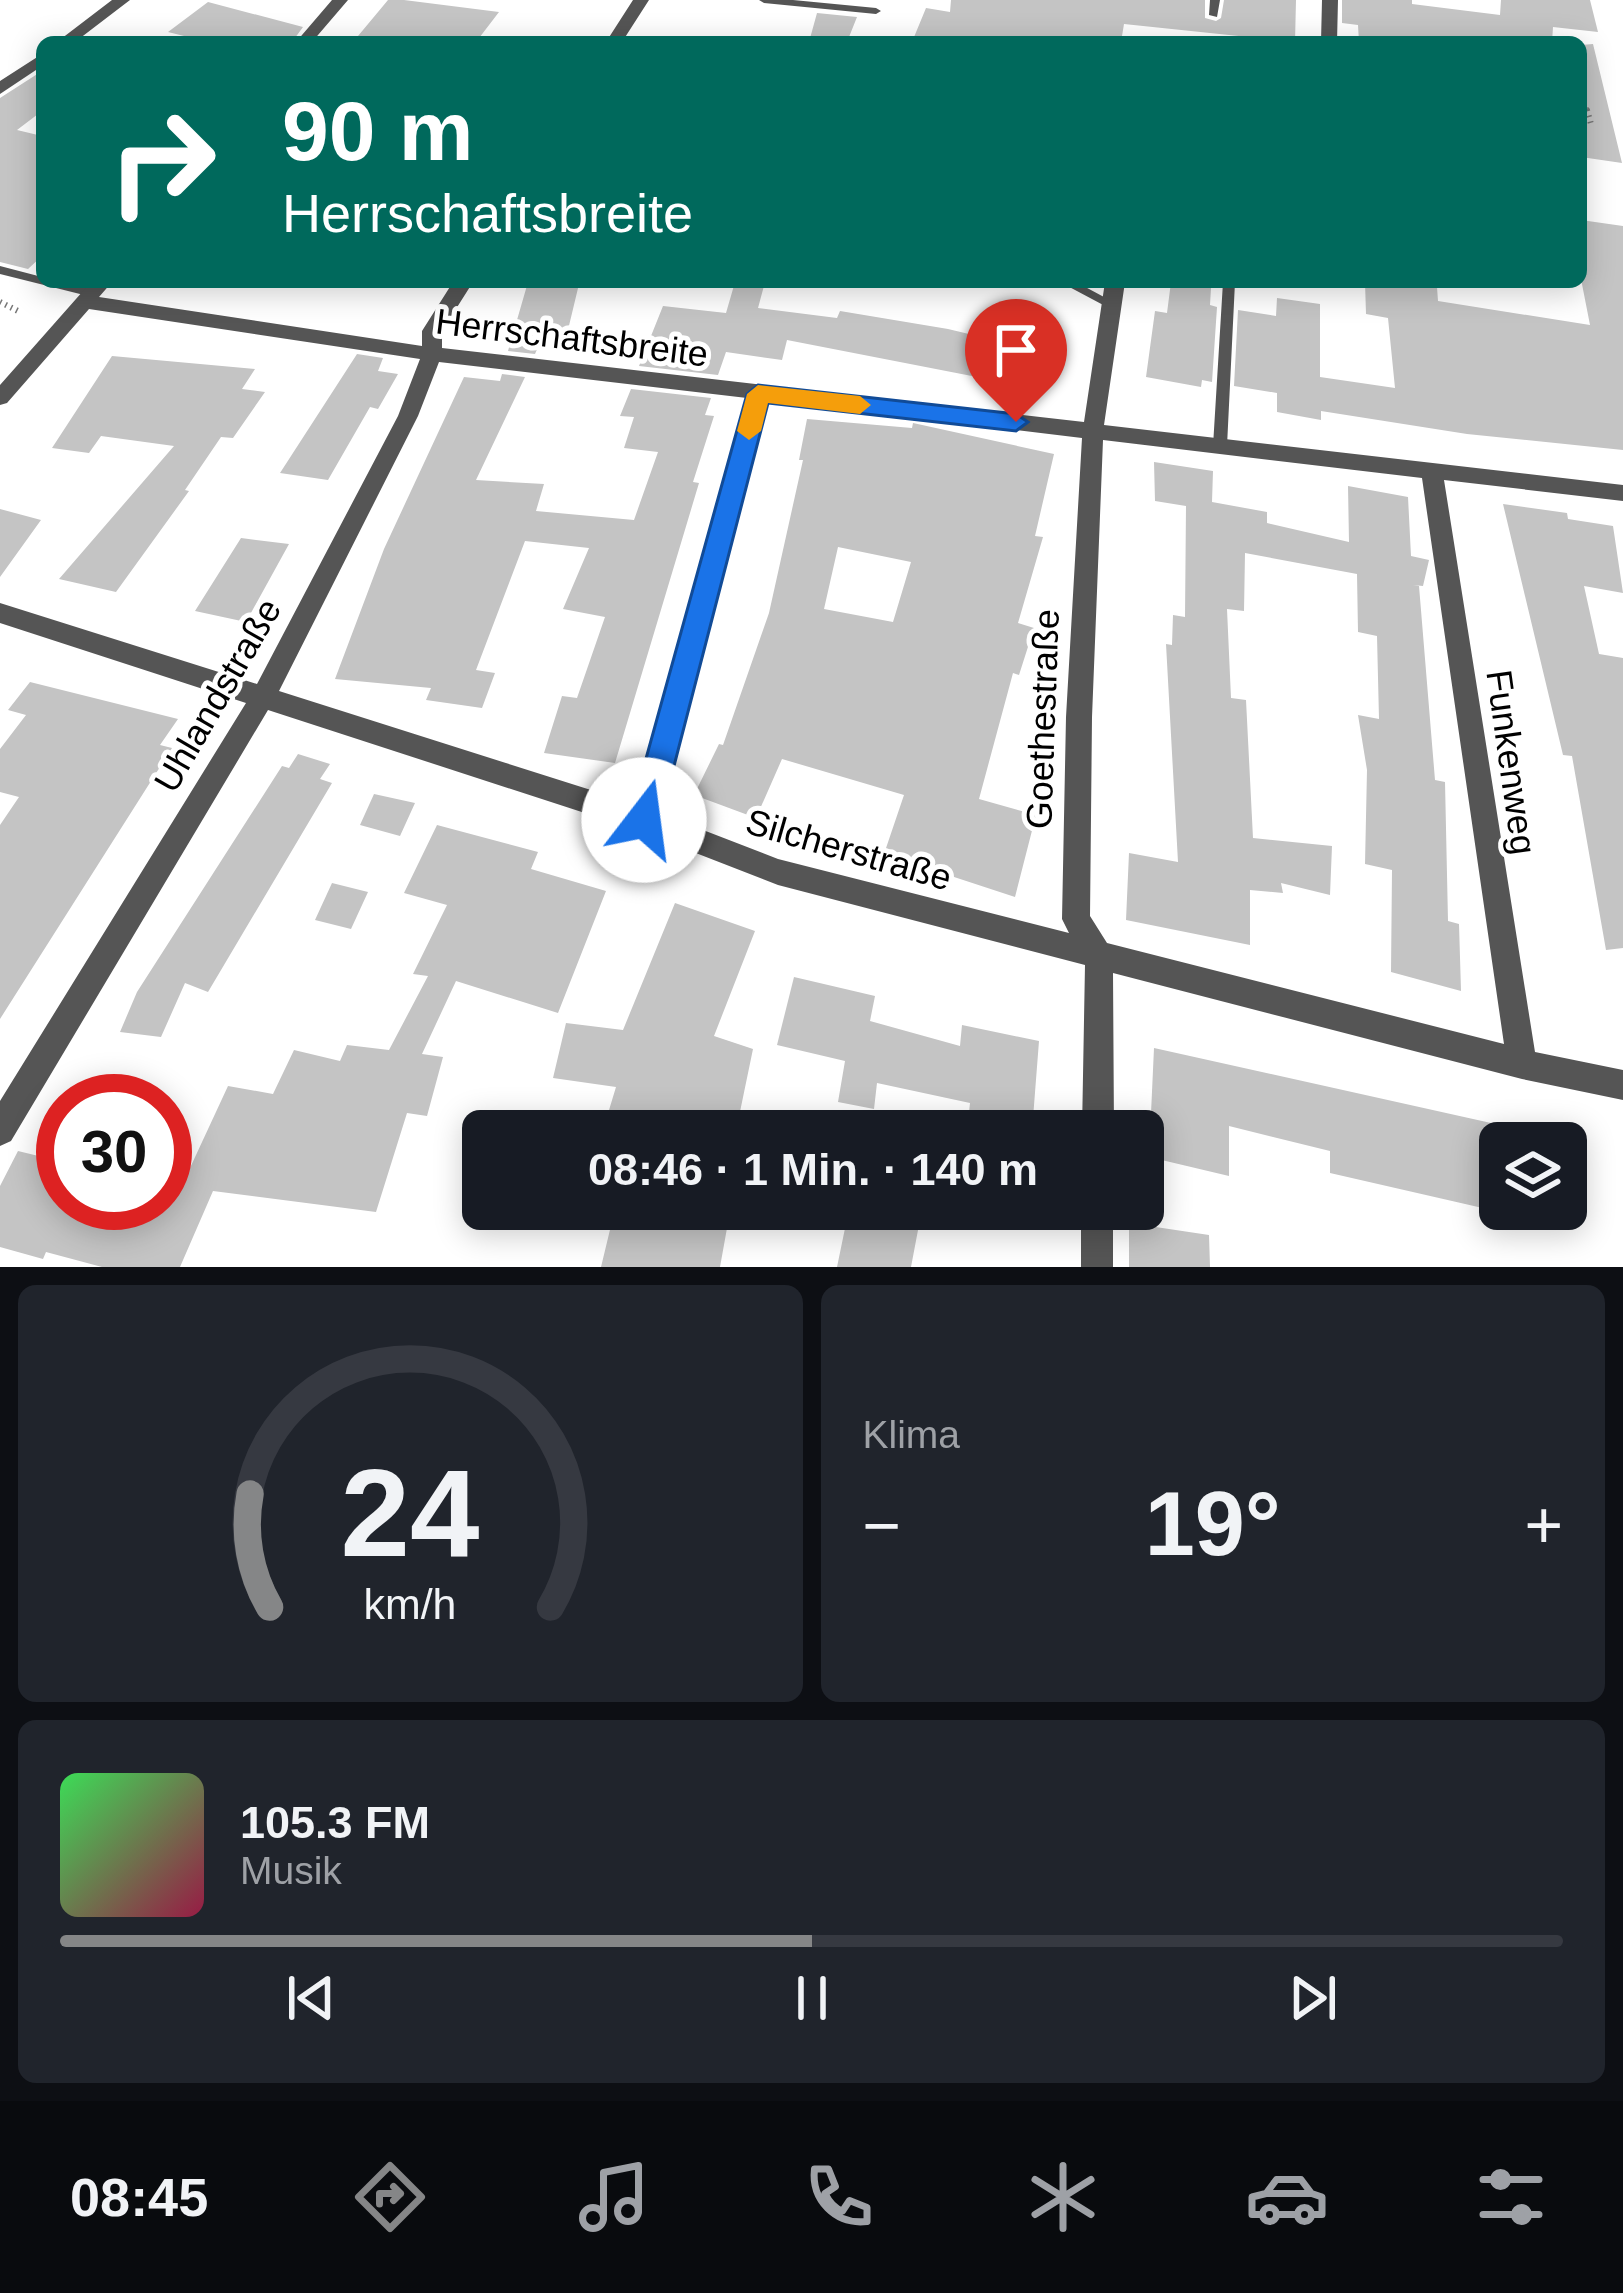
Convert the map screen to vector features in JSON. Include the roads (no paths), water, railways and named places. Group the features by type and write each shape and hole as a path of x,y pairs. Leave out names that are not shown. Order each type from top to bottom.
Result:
{"street":[{"path":"73,36 122,0"},
{"path":"309,36 340,0"},
{"path":"618,36 641,0"},
{"path":"1329,36 1330,0"},
{"path":"0,89 36,63"},
{"name":"Uhlandstraße","path":"0,1130 263,695 408,416 432,354 432,331 459,288"},
{"path":"3,392 94,292"},
{"name":"Herrschaftsbreite","path":"94,292 432,354 1623,493"},
{"name":"Goethestraße","path":"1098,1110 1099,956 1076,919 1078,717 1093,431 1113,293"},
{"path":"644,820 758,394"},
{"name":"Funkenweg","path":"1432,470 1522,1064"},
{"name":"Silcherstraße","path":"0,613 644,820 778,872 1522,1064 1623,1085"},
{"path":"1097,1230 1097,1267"}],"lane":[{"path":"764,0 876,11"},
{"path":"1214,15 1215,0"},
{"path":"0,270 36,279"},
{"path":"1220,446 1229,288"}]}
